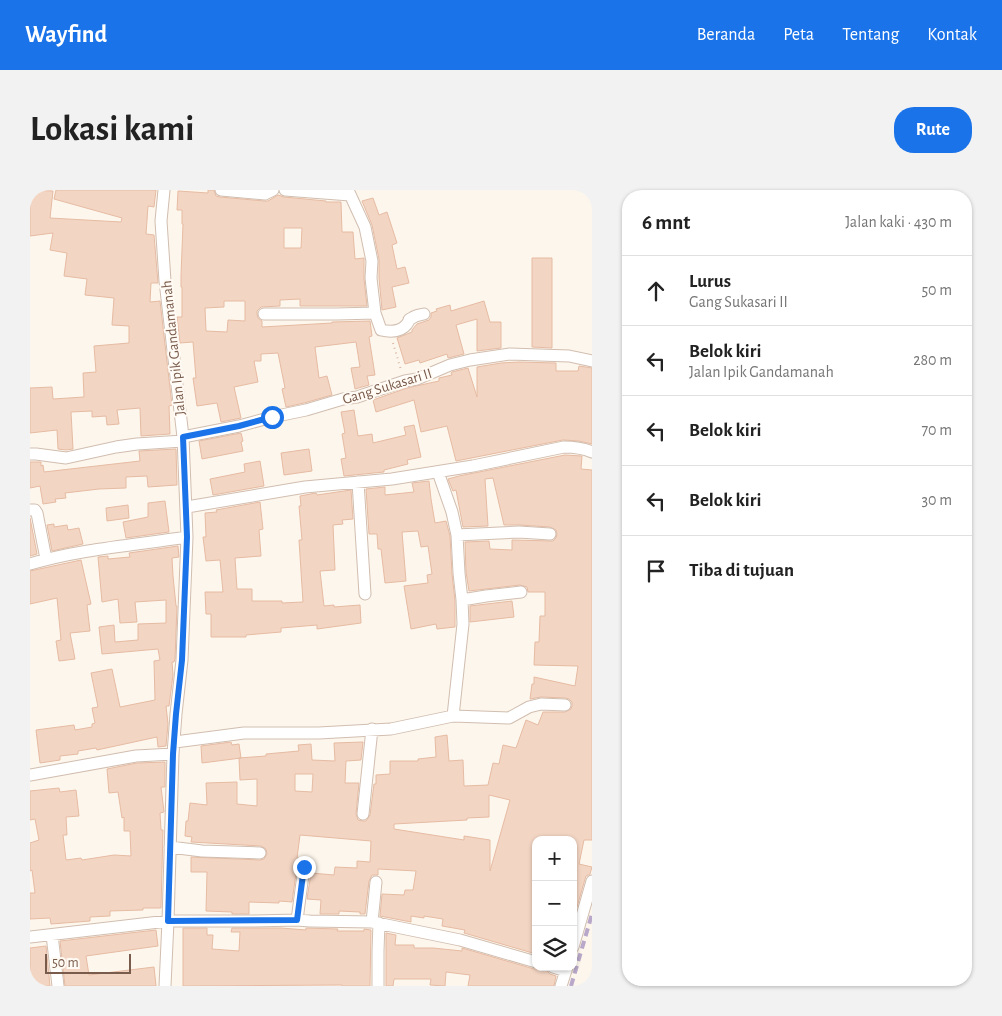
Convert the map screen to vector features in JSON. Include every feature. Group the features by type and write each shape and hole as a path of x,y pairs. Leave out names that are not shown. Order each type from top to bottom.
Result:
{"street":[{"name":"Jalan Ipik Gandamanah","path":"164,190 162,221 166,281 183,439 187,507 182,660 173,754 165,986"},
{"path":"221,190 265,194 273,190"},
{"path":"285,190 349,192 365,227 372,261 371,278 375,313 381,330 390,332 396,330 407,325 410,319 424,314"},
{"path":"264,314 375,313"},
{"name":"Gang Sukasari II","path":"30,454 66,458 116,447 183,439 306,410 342,399 357,397 417,379 450,365 470,360 510,354 568,356 592,361"},
{"path":"187,507 305,487 392,479 438,472 564,447 586,449 592,452"},
{"path":"438,472 452,512 457,535 462,600 463,624 453,716"},
{"path":"358,482 365,594"},
{"path":"30,510 37,512 46,559"},
{"path":"457,535 519,532 550,534"},
{"path":"30,564 94,550 187,537"},
{"path":"462,600 521,592"},
{"path":"175,742 244,733 319,733 392,729 453,716 509,718 529,707 541,704 565,706"},
{"path":"363,814 372,729"},
{"path":"30,775 136,756 173,754"},
{"path":"170,847 260,853"},
{"path":"297,920 304,867"},
{"path":"577,933 592,881"},
{"path":"376,882 378,986"},
{"path":"30,937 168,921 297,920 376,922 460,940 532,961"},
{"path":"52,935 58,986"},
{"path":"562,986 566,971"}],"path":[{"path":"390,332 405,382"}],"building":[{"path":"30,190 53,191 50,218 121,222 122,218 54,199 56,190 156,190 154,207 148,206 146,234 154,235 158,283 151,283 150,302 160,301 172,405 169,406 170,434 141,436 140,408 117,410 119,424 107,425 106,416 92,417 92,411 71,412 73,449 58,449 57,430 30,433 30,388 52,387 53,399 84,397 83,373 96,372 94,346 129,343 129,326 112,325 114,298 85,295 87,279 64,276 67,253 50,250 53,233 30,236"},
{"path":"208,190 214,190 216,196 220,197 264,201 268,201 278,195 326,202 341,202 342,232 353,232 355,259 364,258 367,306 300,306 300,299 280,300 280,306 261,307 257,314 258,318 262,321 262,327 370,321 372,336 369,337 375,375 367,376 369,385 355,389 351,368 360,367 356,342 315,347 319,378 327,376 332,395 286,407 282,389 285,388 278,353 261,354 261,361 254,361 258,382 234,387 241,418 221,422 217,403 197,406 193,378 196,378 193,342 180,343 177,317 182,317 183,224 182,210 177,210 178,191 208,193","holes":["284,228 302,228 301,248 284,248","224,301 245,301 245,321 228,320 227,332 206,331 205,308 224,307"]},
{"path":"373,198 379,215 387,212 397,243 392,245 397,269 405,267 409,283 392,287 396,307 382,310 379,259 372,225 362,201"},
{"path":"532,258 552,258 552,348 532,347"},
{"path":"484,301 490,322 501,322 501,348 477,351 477,319 456,325 464,354 448,358 447,354 420,363 419,360 405,364 397,338 412,332 417,324 429,320 431,313 437,311 436,309 450,305 451,311"},
{"path":"519,362 556,363 556,371 578,371 579,366 592,368 592,444 563,440 456,461 447,426 421,432 414,400 376,412 373,400 407,388 439,381 439,378 452,375 452,372 468,368 477,397 477,367"},
{"path":"354,410 358,436 372,434 373,443 406,435 404,427 414,425 421,457 407,460 408,464 384,470 384,472 344,476 341,459 346,458 342,434 345,433 341,412"},
{"path":"241,433 243,451 202,459 199,441"},
{"path":"176,449 177,485 148,487 147,476 126,477 126,488 65,493 66,498 55,499 56,502 43,504 40,486 30,488 30,462 41,462 44,472 140,461 139,451"},
{"path":"309,449 312,471 284,475 281,453"},
{"path":"565,455 582,456 581,469 592,470 592,840 584,840 579,864 592,867 590,874 586,876 577,907 577,836 532,836 532,953 464,933 465,930 442,926 443,919 411,916 411,922 380,916 382,894 404,895 405,890 413,890 416,871 378,869 378,875 372,875 369,881 365,914 339,911 339,914 320,914 321,900 307,899 311,873 334,875 335,867 357,868 357,861 370,862 371,841 300,835 297,858 299,858 292,902 249,902 249,914 206,911 207,872 191,872 191,857 260,860 264,859 267,854 266,849 261,846 191,842 192,837 185,836 190,803 207,805 206,783 237,782 237,804 257,806 257,779 240,780 239,758 299,751 298,745 311,744 312,760 335,761 334,743 363,742 361,760 346,761 345,783 359,783 356,814 358,820 366,821 370,815 376,775 390,774 390,761 418,761 418,759 436,757 435,737 447,735 449,761 463,760 464,786 488,785 493,763 499,764 503,745 516,748 526,720 538,725 543,712 565,712 571,709 572,702 566,698 541,697 530,699 534,677 575,686 578,666 534,665 535,642 539,642 540,616 545,616 545,592 528,592 527,587 520,585 469,591 466,572 465,542 489,541 490,549 512,550 512,540 553,541 556,538 556,530 550,527 504,525 493,478 485,479 488,526 463,527 456,490 453,491 448,479","holes":["295,774 313,774 312,792 295,791","489,795 510,800 490,871 490,840 464,836 464,840 394,829 394,824 489,817"]},
{"path":"260,461 264,486 213,495 210,479 245,472 244,464"},
{"path":"429,481 435,523 446,521 450,536 455,627 437,629 436,624 411,629 404,586 428,583 427,575 432,574 428,546 421,547 418,531 402,532 406,581 385,583 381,549 378,549 377,534 369,534 366,489 385,487 385,495 414,492 412,483"},
{"path":"351,490 353,519 342,520 343,524 333,525 335,570 320,571 324,606 360,605 361,623 317,629 317,625 281,628 281,632 246,635 246,637 211,637 211,614 206,614 205,592 223,592 220,560 206,561 203,537 206,537 205,513 260,502 263,529 259,530 261,556 235,558 237,589 252,589 252,601 303,602 299,540 302,540 300,496"},
{"path":"165,501 169,532 126,538 123,522 148,517 148,503"},
{"path":"128,505 129,518 107,521 106,508"},
{"path":"30,518 37,554 30,556"},
{"path":"54,524 54,527 67,525 68,530 79,528 83,544 52,551 47,525"},
{"path":"178,546 179,557 172,558 177,606 175,659 172,662 173,675 169,706 166,706 168,724 166,746 158,747 157,737 97,750 96,748 78,751 78,754 60,756 60,760 40,763 36,730 74,725 75,730 92,727 92,724 95,723 92,708 98,707 91,673 112,669 120,707 155,700 154,661 160,660 158,649 102,654 99,627 114,625 115,642 138,640 138,624 166,623 166,600 135,602 137,622 120,623 118,599 102,602 98,557 108,556 108,559 130,557 129,553"},
{"path":"81,560 91,604 87,605 90,631 70,633 75,659 59,661 56,641 61,640 57,598 30,604 30,571"},
{"path":"512,601 514,617 470,622 470,606"},
{"path":"231,742 232,745 239,744 241,758 202,763 201,746"},
{"path":"165,762 165,787 161,787 164,812 160,813 161,830 163,830 161,908 110,911 110,916 90,917 90,921 51,924 50,918 30,919 30,893 35,893 32,870 30,871 30,843 39,840 35,819 30,820 30,791 59,788 60,792 76,790 79,816 66,817 67,835 63,835 66,860 81,858 82,860 114,855 131,856 130,831 124,831 124,817 122,818 118,792 109,793 107,769 137,763"},
{"path":"183,928 207,928 207,935 213,935 212,949 239,951 240,932 231,932 232,928 371,930 370,986 183,986"},
{"path":"156,930 158,946 86,956 89,975 154,967 156,986 65,986 60,941"},
{"path":"386,933 396,935 395,945 414,945 414,948 462,951 462,948 532,968 532,971 547,971 556,976 554,986 468,986 470,975 446,972 445,986 430,985 431,979 394,979 393,986 386,986"},
{"path":"46,946 50,986 30,986 30,948"}],"railway":[{"path":"571,986 592,914"}],"route":[{"path":"272,417 214,432 183,437 187,537 182,660 173,754 168,921 297,920 304,867"}]}
